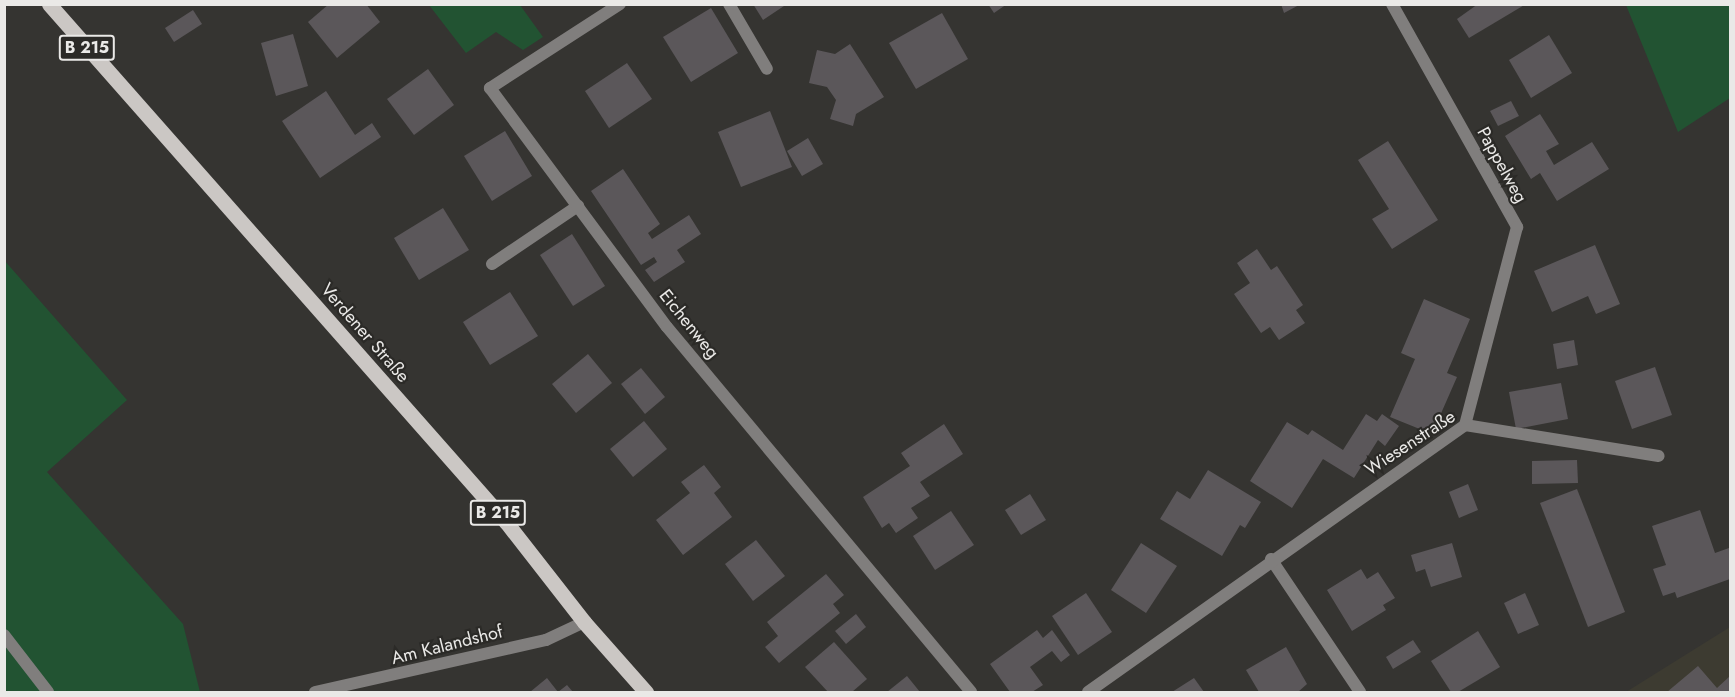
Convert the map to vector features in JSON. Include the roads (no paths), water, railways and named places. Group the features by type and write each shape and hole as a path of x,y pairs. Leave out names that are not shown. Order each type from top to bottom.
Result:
{"main road":[{"name":"Verdener Straße","path":"49,4 506,522 584,622 646,693"}],"street":[{"name":"Eichenweg","path":"620,4 490,88 667,327 971,693"},
{"path":"729,4 767,69"},
{"name":"Pappelweg","path":"1392,4 1516,227 1465,425"},
{"path":"492,264 578,206"},
{"name":"Wiesenstraße","path":"1088,693 1271,559 1465,425 1659,456"},
{"path":"1271,559 1360,693"},
{"name":"Am Kalandshof","path":"315,693 546,640 584,622"},
{"path":"4,635 48,693"}]}
